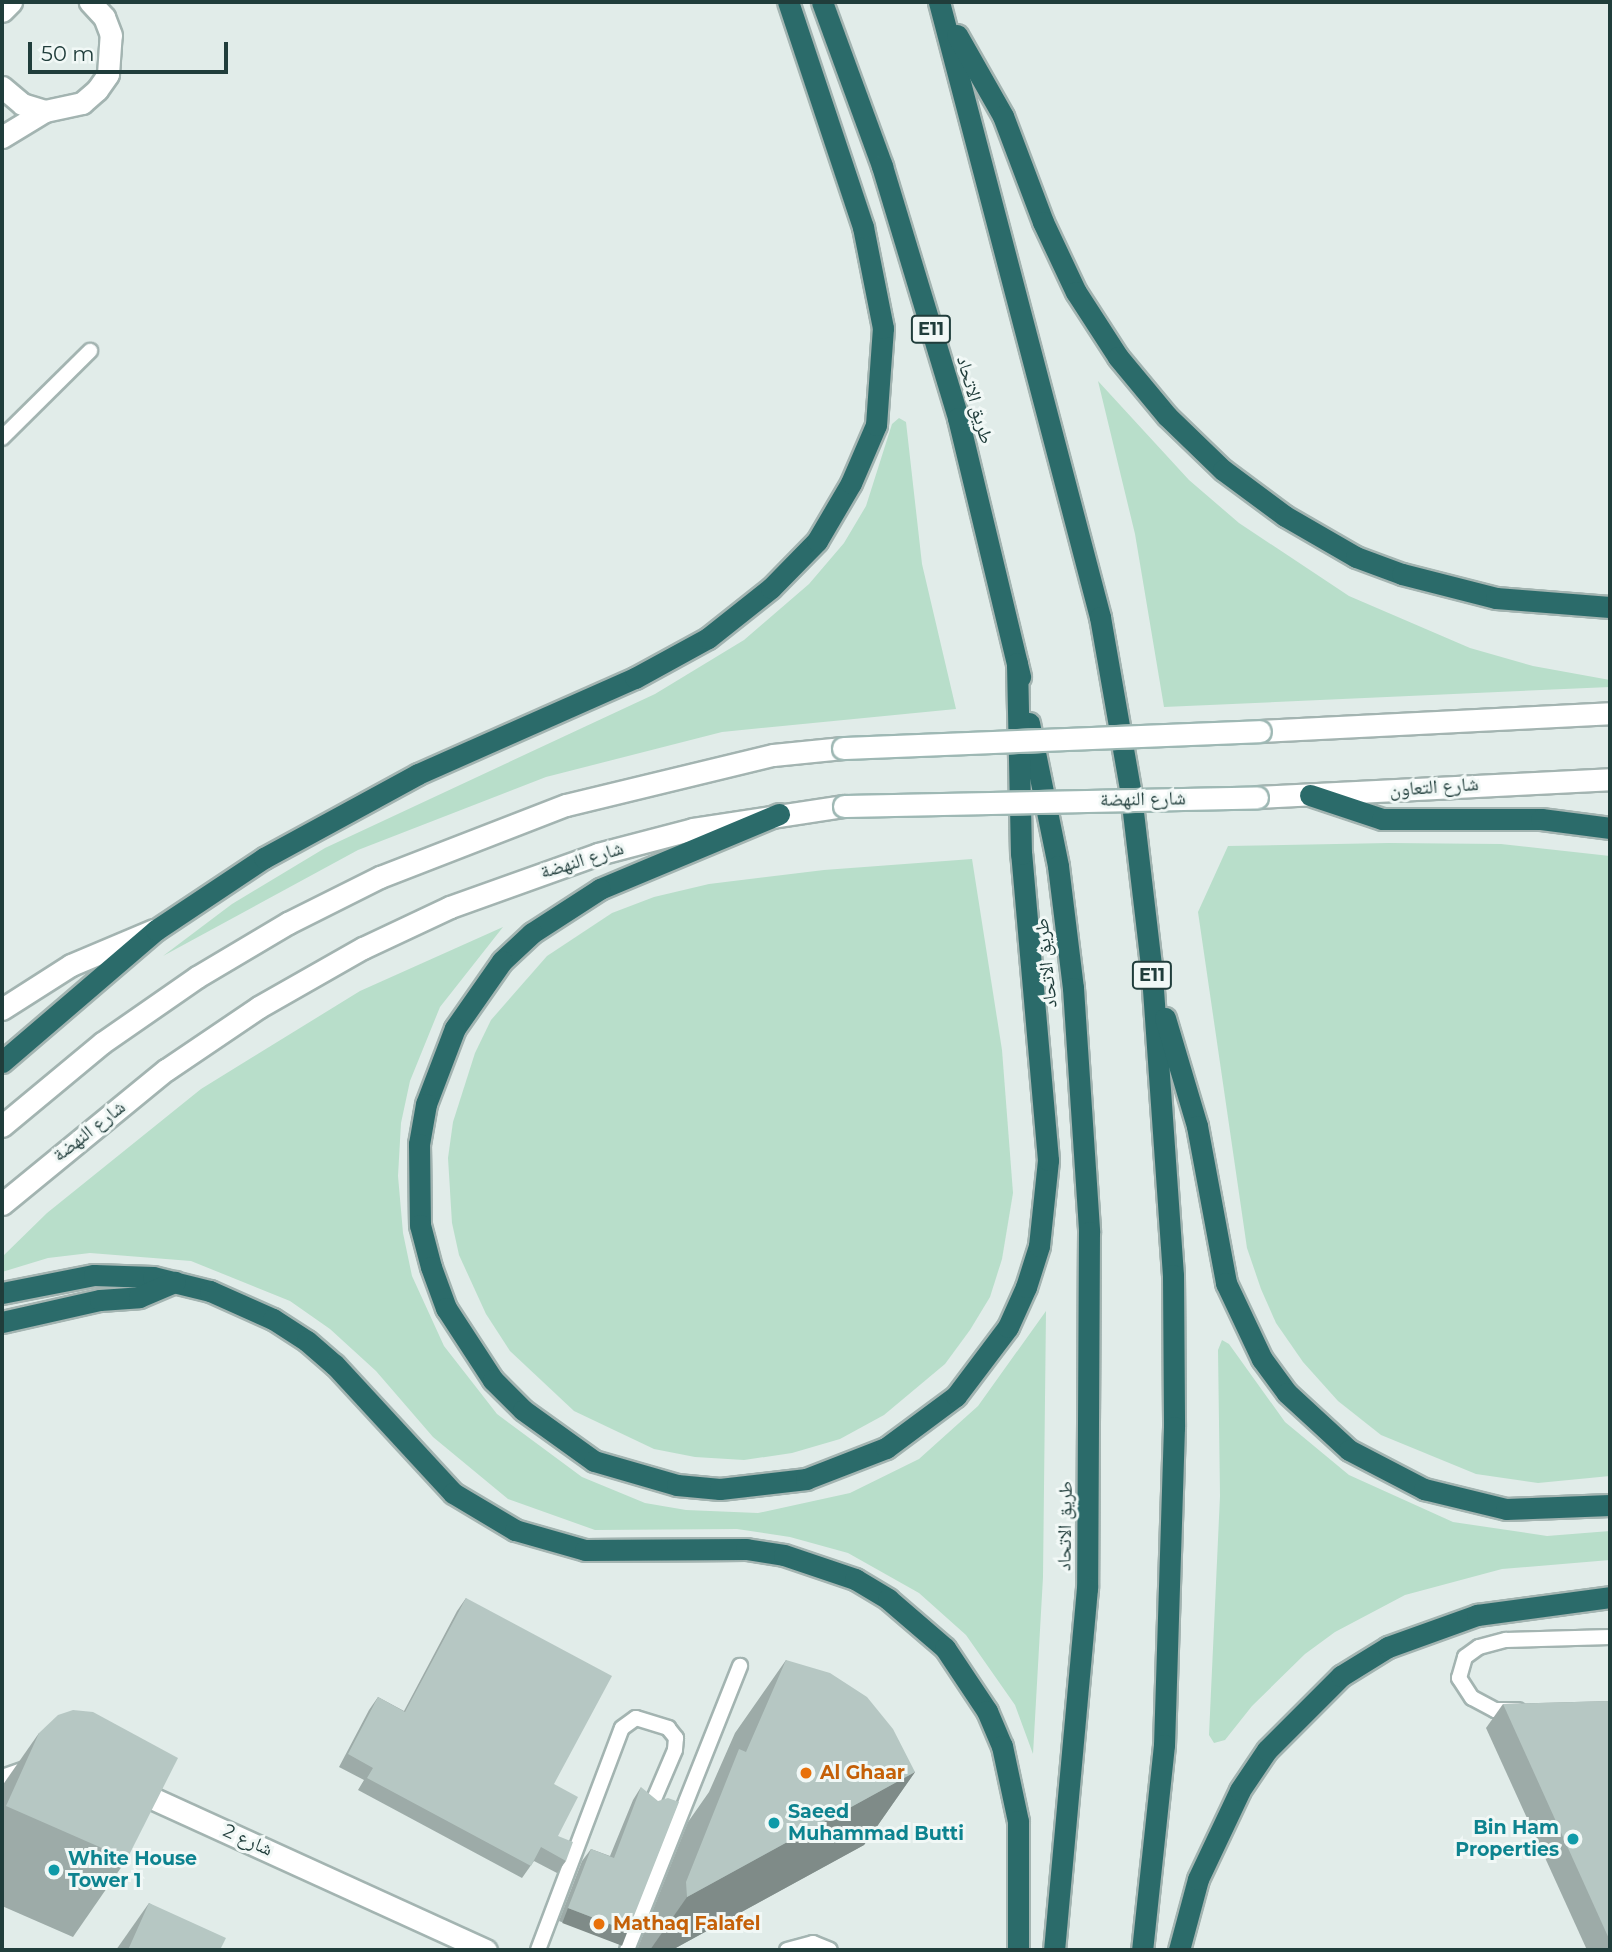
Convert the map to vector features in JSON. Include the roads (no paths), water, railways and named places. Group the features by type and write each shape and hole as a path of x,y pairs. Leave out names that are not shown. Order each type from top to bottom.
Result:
{"highway":[{"path":"2,1062 156,930 264,858 418,774 635,678 708,638 771,588 817,541 851,483 876,425 883,328 863,226 788,2"},
{"name":"طريق الاتحاد","path":"822,2 882,166 958,418 1017,663 1058,866 1075,1015 1089,1232 1087,1588 1054,1950"},
{"path":"943,11 1003,116 1043,222 1076,292 1118,357 1167,416 1223,470 1308,530 1356,557 1402,574 1496,598 1610,607"},
{"name":"E11","path":"943,11 1100,617 1131,795 1152,975 1172,1261 1174,1427 1164,1745 1142,1950"},
{"path":"779,814 600,889 531,933 502,961 455,1028 426,1104 419,1144 420,1226 430,1267 446,1307 494,1380 523,1410 594,1461 677,1485 720,1489 806,1479 886,1448 923,1424 977,1371 1008,1326 1026,1287 1041,1235 1048,1160 1021,854 1017,663"},
{"path":"1310,795 1382,819 1541,819 1610,828"},
{"path":"1152,975 1197,1126 1226,1283 1247,1331 1287,1393 1349,1450 1424,1489 1506,1509 1610,1504"},
{"path":"2,1293 94,1275 175,1282 254,1310 307,1341 335,1365 453,1493 515,1530 585,1550 746,1549 783,1555 855,1580 918,1622 968,1679 1002,1746 1018,1821 1018,1950"},
{"path":"2,1322 100,1300 139,1297 175,1282"},
{"path":"1180,1950 1198,1879 1240,1790 1267,1750 1341,1676 1388,1647 1427,1630 1519,1607 1610,1597"}],"main road":[{"path":"2,11 11,2"},
{"path":"2,137 45,111 82,103 108,74 111,35 104,17 90,2"},
{"path":"2,87 22,104 45,111"},
{"path":"2,1126 102,1043 197,977 288,923 380,877 566,805 773,755 843,748 1610,713"},
{"name":"شارع التعاون","path":"1257,797 1610,779"},
{"name":"شارع النهضة","path":"2,1204 166,1070 259,1007 363,947 527,876 693,829 844,806 1257,797"},
{"path":"2,1009 71,965 156,930"},
{"path":"2,1780 38,1767 60,1767"},
{"name":"شارع 2","path":"117,1782 486,1950"}],"lane":[{"path":"2,438 90,351"},
{"path":"1530,1710 1495,1710 1472,1698 1459,1678 1465,1657 1479,1647 1506,1640 1610,1637"},
{"path":"627,1950 740,1666"},
{"path":"538,1950 622,1728 636,1717 668,1728 676,1738 675,1750 652,1804"},
{"path":"787,1950 813,1942 830,1950"}],"place":[{"name":"Al Ghaar","path":"806,1773"},
{"name":"Saeed Muhammad Butti","path":"774,1823"},
{"name":"Bin Ham Properties","path":"1573,1839"},
{"name":"White House Tower 1","path":"54,1870"},
{"name":"Mathaq Falafel","path":"599,1924"}]}
